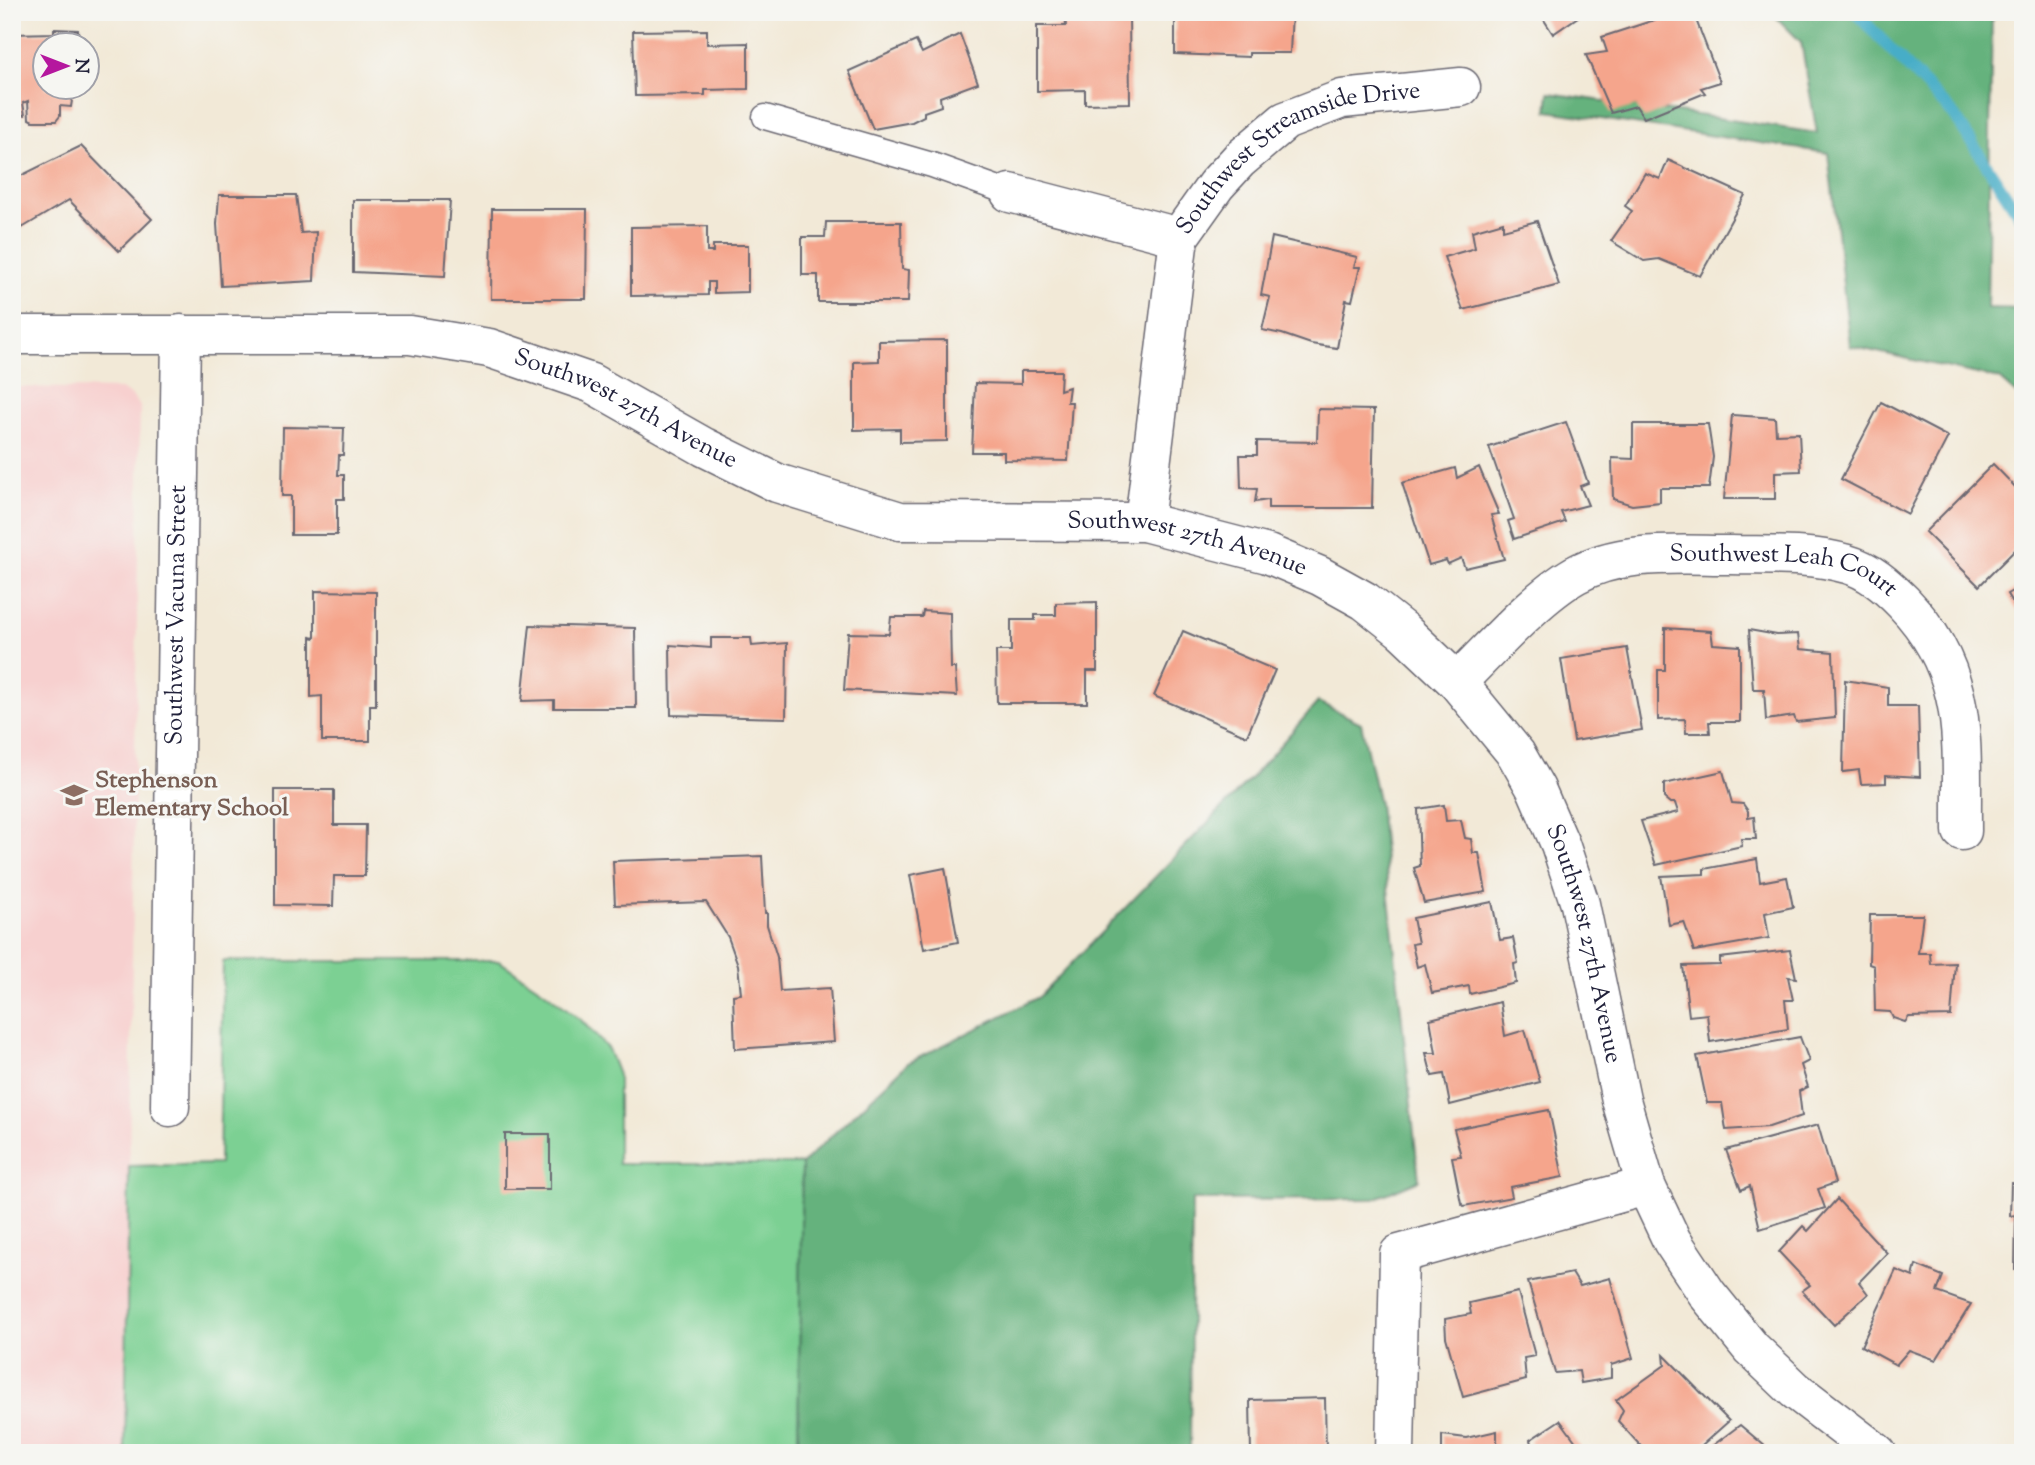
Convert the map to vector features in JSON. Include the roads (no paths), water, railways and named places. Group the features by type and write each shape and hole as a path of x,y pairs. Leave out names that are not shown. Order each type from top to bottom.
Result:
{"street":[{"name":"Southwest Streamside Drive","path":"1144,522 1179,237 1216,185 1239,160 1285,121 1342,99 1461,87"},
{"path":"1010,193 1179,237"},
{"name":"Southwest Vacuna Street","path":"170,1107 181,334"},
{"name":"Southwest 27th Avenue","path":"12,335 410,335 489,348 592,383 704,447 777,483 900,521 1144,522 1268,554 1320,576 1365,601 1403,631 1457,682 1516,754 1536,789 1560,844 1580,904 1621,1100 1646,1186 1672,1241 1708,1296 1751,1348 1795,1390 1877,1453"},
{"name":"Southwest Leah Court","path":"1457,682 1540,601 1573,576 1596,565 1650,554 1804,556 1849,564 1878,579 1913,613 1925,626 1948,669 1960,717 1962,831"},
{"path":"1395,1453 1399,1254 1646,1186"}],"lane":[{"path":"765,117 932,165 1010,193"}],"waterway":[{"path":"1855,12 1954,115 2023,221"}],"place":[{"name":"Stephenson Elementary School","path":"74,795"}]}
